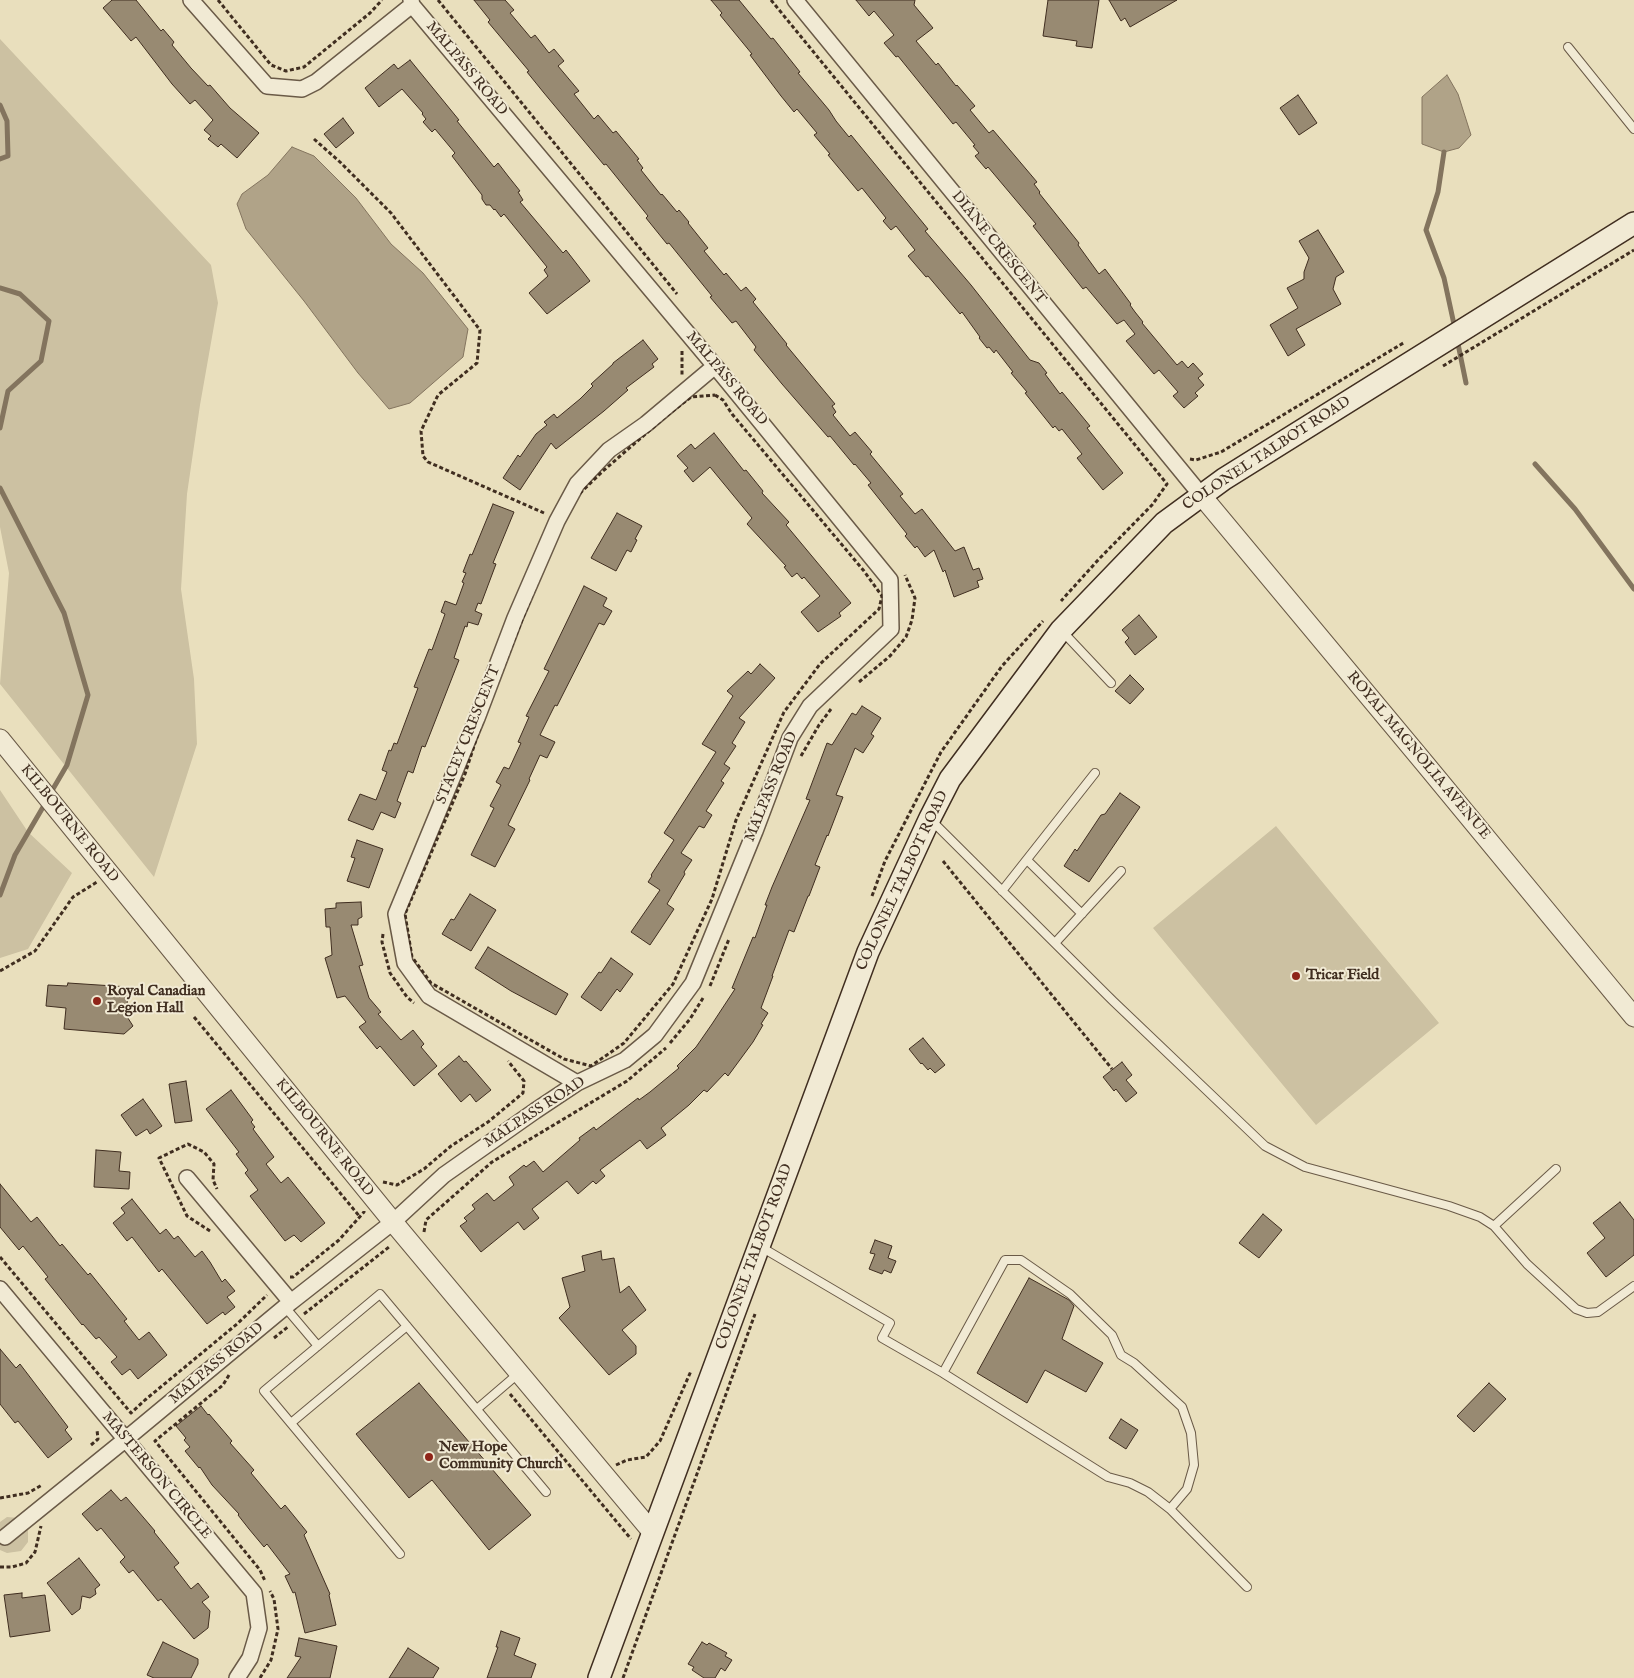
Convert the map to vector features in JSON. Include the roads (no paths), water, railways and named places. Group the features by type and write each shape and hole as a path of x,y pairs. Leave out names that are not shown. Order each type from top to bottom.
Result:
{"main road":[{"name":"COLONEL TALBOT ROAD","path":"599,1678 868,952 950,779 1061,630 1164,523 1224,479 1634,223"}],"street":[{"path":"192,0 267,86 302,89 316,82 412,2"},
{"name":"DIANE CRESCENT","path":"795,0 1201,495"},
{"name":"MALPASS ROAD","path":"5,1537 288,1304 393,1222 444,1175 577,1083 625,1060 655,1035 693,983 755,831 790,738 810,706 890,629 890,580 715,366 412,2"},
{"name":"STACEY CRESCENT","path":"577,1083 429,996 405,962 396,914 477,718 515,618 557,521 577,484 608,450 646,424 715,366"},
{"name":"ROYAL MAGNOLIA AVENUE","path":"1201,495 1634,1017"},
{"name":"KILBOURNE ROAD","path":"0,739 101,879 393,1222 653,1533"},
{"path":"186,1178 288,1304"},
{"name":"MASTERSON CIRCLE","path":"0,1289 254,1593 259,1628 250,1658 237,1678"}],"lane":[{"path":"1568,47 1634,129"},
{"path":"1061,630 1111,683"},
{"path":"1002,891 1095,774"},
{"path":"930,818 1113,1001 1265,1146 1305,1167 1449,1206 1480,1217 1494,1226 1527,1264 1576,1309 1587,1313 1598,1312 1634,1286"},
{"path":"1026,860 1082,914"},
{"path":"1055,943 1121,871"},
{"path":"1494,1226 1556,1169"},
{"path":"759,1246 890,1323 882,1338 943,1373 1108,1477 1130,1483 1148,1492 1170,1509 1247,1587"},
{"path":"943,1373 1005,1260 1021,1260 1070,1294 1092,1313 1112,1335 1121,1354 1146,1373 1182,1407 1191,1433 1194,1465 1187,1489 1170,1509"},
{"path":"400,1554 264,1391 380,1294 546,1492"},
{"path":"288,1304 296,1320 318,1346"},
{"path":"291,1423 407,1326"},
{"path":"477,1409 519,1372"}],"waterway":[{"path":"0,105 7,121 8,156 0,159"},
{"path":"1444,152 1438,192 1426,230 1444,278 1455,329"},
{"path":"0,288 20,294 49,321 41,361 8,391 0,428"},
{"path":"1457,339 1466,383"},
{"path":"1535,464 1575,509 1634,589"},
{"path":"0,488 64,613 88,695 67,765 50,794"},
{"path":"0,895 15,855 46,802"}],"place":[{"name":"Tricar Field","path":"1296,976"},
{"name":"Royal Canadian Legion Hall","path":"97,1001"},
{"name":"New Hope Community Church","path":"429,1457"}]}
